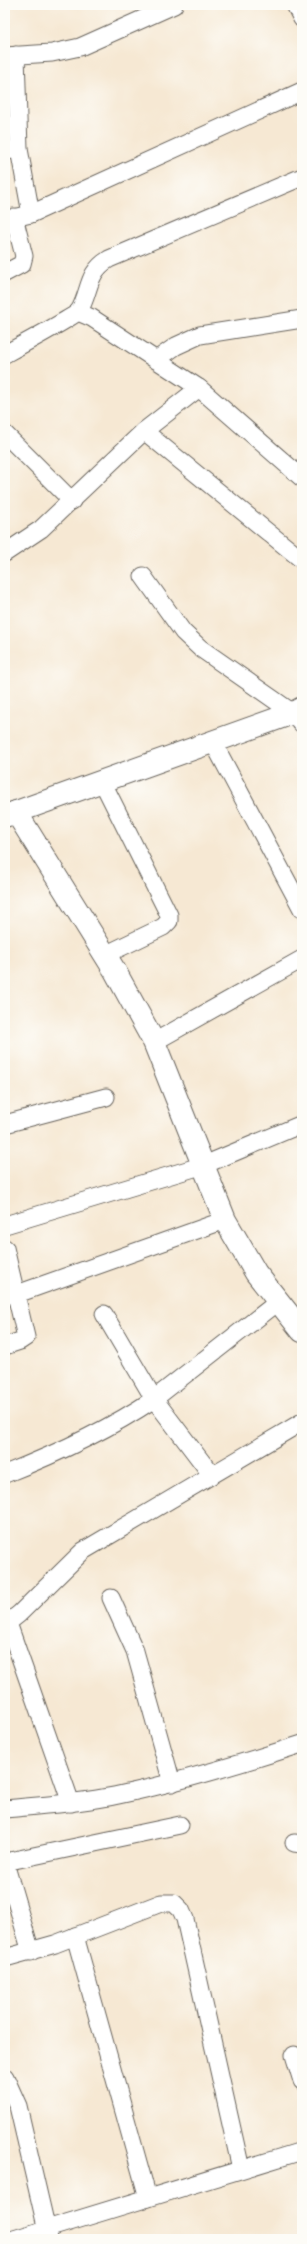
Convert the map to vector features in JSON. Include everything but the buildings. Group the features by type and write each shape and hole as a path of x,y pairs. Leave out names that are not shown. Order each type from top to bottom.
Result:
{"street":[{"path":"5,273 22,264 24,256 17,217 12,150 11,56 52,53 80,47 174,5"},
{"path":"295,5 302,19"},
{"path":"17,217 302,91"},
{"path":"5,354 78,312 91,278 99,265 109,259 302,177"},
{"path":"78,312 92,318 198,388 302,478"},
{"path":"156,360 176,346 200,335 302,319"},
{"path":"5,553 41,529 144,431 198,388"},
{"path":"144,431 302,560"},
{"path":"5,434 72,501"},
{"path":"144,576 184,632 200,648 299,715"},
{"path":"299,715 213,742 10,814 104,954 154,1042 225,1220 256,1273 302,1331"},
{"path":"213,742 302,909"},
{"path":"102,781 169,915 169,921 164,927 104,954"},
{"path":"154,1042 302,959"},
{"path":"5,1124 106,1097"},
{"path":"5,1225 204,1165 302,1124"},
{"path":"17,1294 225,1220"},
{"path":"5,1248 26,1337 20,1341 5,1346"},
{"path":"5,1474 98,1432 134,1413 278,1302"},
{"path":"104,1314 154,1399 211,1474"},
{"path":"71,1803 6,1624 83,1551 165,1504 211,1474 302,1422"},
{"path":"111,1598 135,1651 172,1783"},
{"path":"5,1809 71,1803 122,1795 172,1783 302,1744"},
{"path":"31,1952 5,1863 180,1825"},
{"path":"5,1958 31,1952 161,1903 174,1903 181,1910 242,2169"},
{"path":"75,1936 148,2198"},
{"path":"294,2055 302,2081"},
{"path":"5,2077 11,2108 48,2235"},
{"path":"14,2239 48,2235 148,2198 302,2151"}]}
